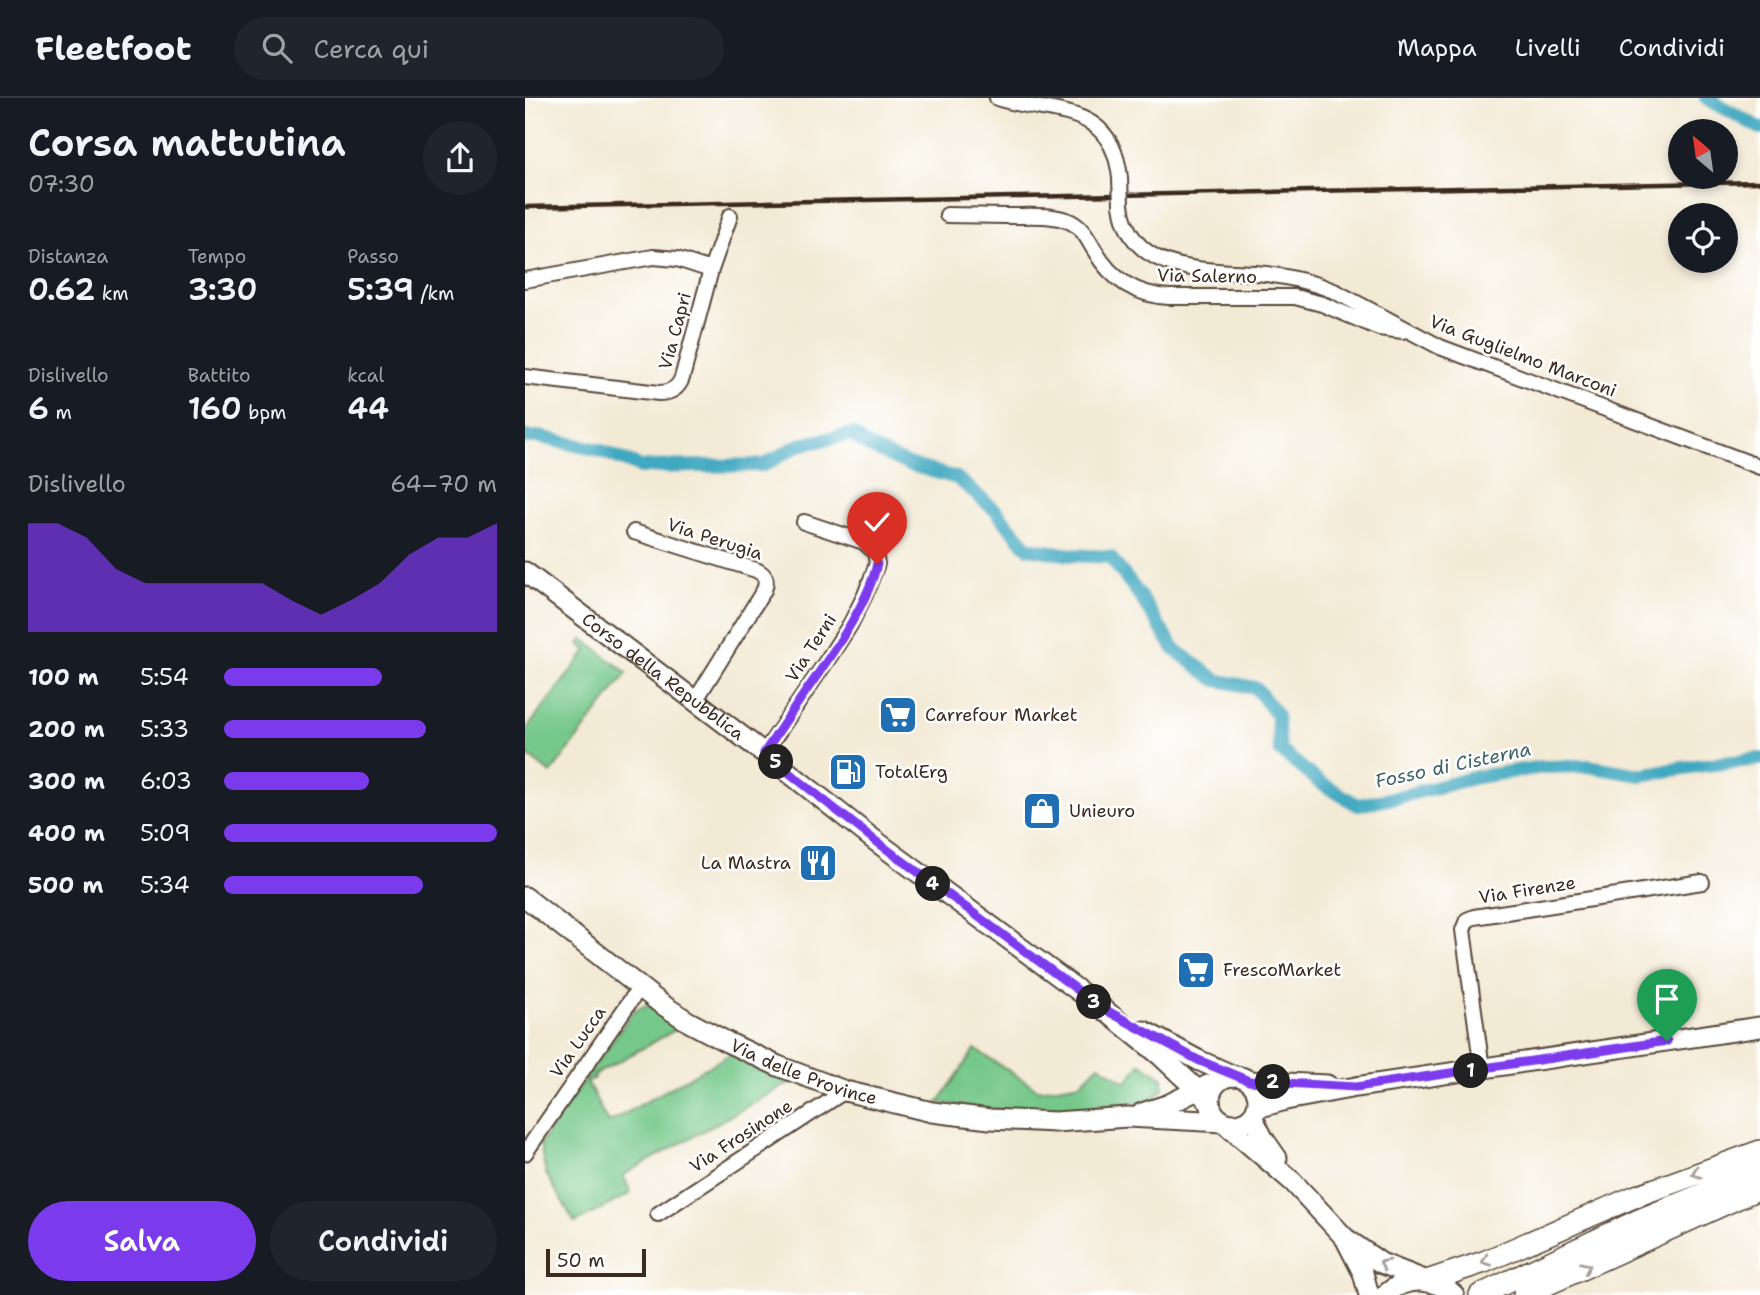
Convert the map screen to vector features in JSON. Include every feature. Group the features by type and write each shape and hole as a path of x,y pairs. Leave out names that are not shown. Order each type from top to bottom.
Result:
{"main road":[{"name":"Corso della Repubblica","path":"525,572 873,839 1102,1008 1161,1056 1203,1096"},
{"name":"Via delle Province","path":"525,897 675,1013 778,1066 845,1091 922,1111 990,1119 1055,1122 1128,1117 1223,1122"},
{"name":"Corso della Repubblica","path":"1102,1008 1234,1079"},
{"path":"1223,1122 1238,1124 1254,1112 1286,1100 1356,1087 1760,1027"},
{"path":"1161,1056 1170,1079 1167,1105"},
{"path":"1356,1087 1234,1079 1214,1086 1210,1094 1203,1096 1216,1117 1293,1182 1345,1238 1381,1263 1439,1284 1454,1295"},
{"path":"1234,1079 1254,1087 1257,1094 1254,1112 1263,1138 1293,1182"},
{"name":"Via delle Province","path":"1128,1117 1203,1096"},
{"path":"1385,1295 1399,1285 1427,1281 1484,1262 1649,1191 1760,1151"},
{"path":"1480,1295 1639,1220 1760,1171"},
{"path":"1524,1295 1760,1188"},
{"path":"1345,1238 1363,1273 1369,1295"}],"street":[{"name":"Via Guglielmo Marconi","path":"996,98 1080,117 1107,136 1114,149 1120,177 1125,224 1132,237 1148,253 1163,261 1183,267 1271,275 1310,282 1334,291 1440,347 1760,467"},
{"name":"Via Salerno","path":"947,215 1044,217 1069,222 1080,229 1101,262 1115,277 1132,288 1153,296 1295,298 1322,304 1382,329 1408,331"},
{"name":"Via Capri","path":"525,377 659,393 676,388 682,378 711,270 730,216"},
{"path":"525,280 653,257 677,259 711,270"},
{"name":"Via Terni","path":"764,753 850,625 877,564 875,552 864,542 804,522"},
{"name":"Via Perugia","path":"634,532 756,570 766,579 765,587 695,701"},
{"name":"Via Firenze","path":"1482,1069 1463,930 1467,920 1702,882"},
{"name":"Via Lucca","path":"525,1153 640,987"},
{"name":"Via Frosinone","path":"658,1214 845,1091"}],"green space":[{"path":"583,639 627,673 551,773 525,753 525,731 587,650 579,644"},
{"path":"647,1005 681,1024 679,1028 594,1075 595,1078 587,1082 608,1123 732,1053 795,1080 623,1175 631,1193 575,1223 546,1174 540,1144 634,1010"},
{"path":"975,1049 1039,1090 1081,1083 1099,1065 1126,1082 1141,1063 1163,1078 1163,1089 1149,1102 1022,1112 938,1103"}],"waterway":[{"path":"1706,98 1760,128"},
{"name":"Fosso di Cisterna","path":"525,437 539,437 599,450 641,467 764,465 799,445 851,434 872,448 907,464 957,478 995,510 1028,548 1071,555 1110,557 1138,593 1174,649 1216,680 1256,688 1277,715 1280,750 1319,782 1358,805 1477,777 1543,767 1588,766 1640,775 1760,759"}],"railway":[{"path":"525,207 1760,182"}],"place":[{"name":"Carrefour Market","path":"898,715"},
{"name":"TotalErg","path":"848,772"},
{"name":"Unieuro","path":"1042,811"},
{"name":"La Mastra","path":"818,863"},
{"name":"FrescoMarket","path":"1196,970"}],"route":[{"path":"877,564 850,625 764,753 956,902 1102,1008 1198,1060 1249,1081 1356,1087 1667,1041"}]}
